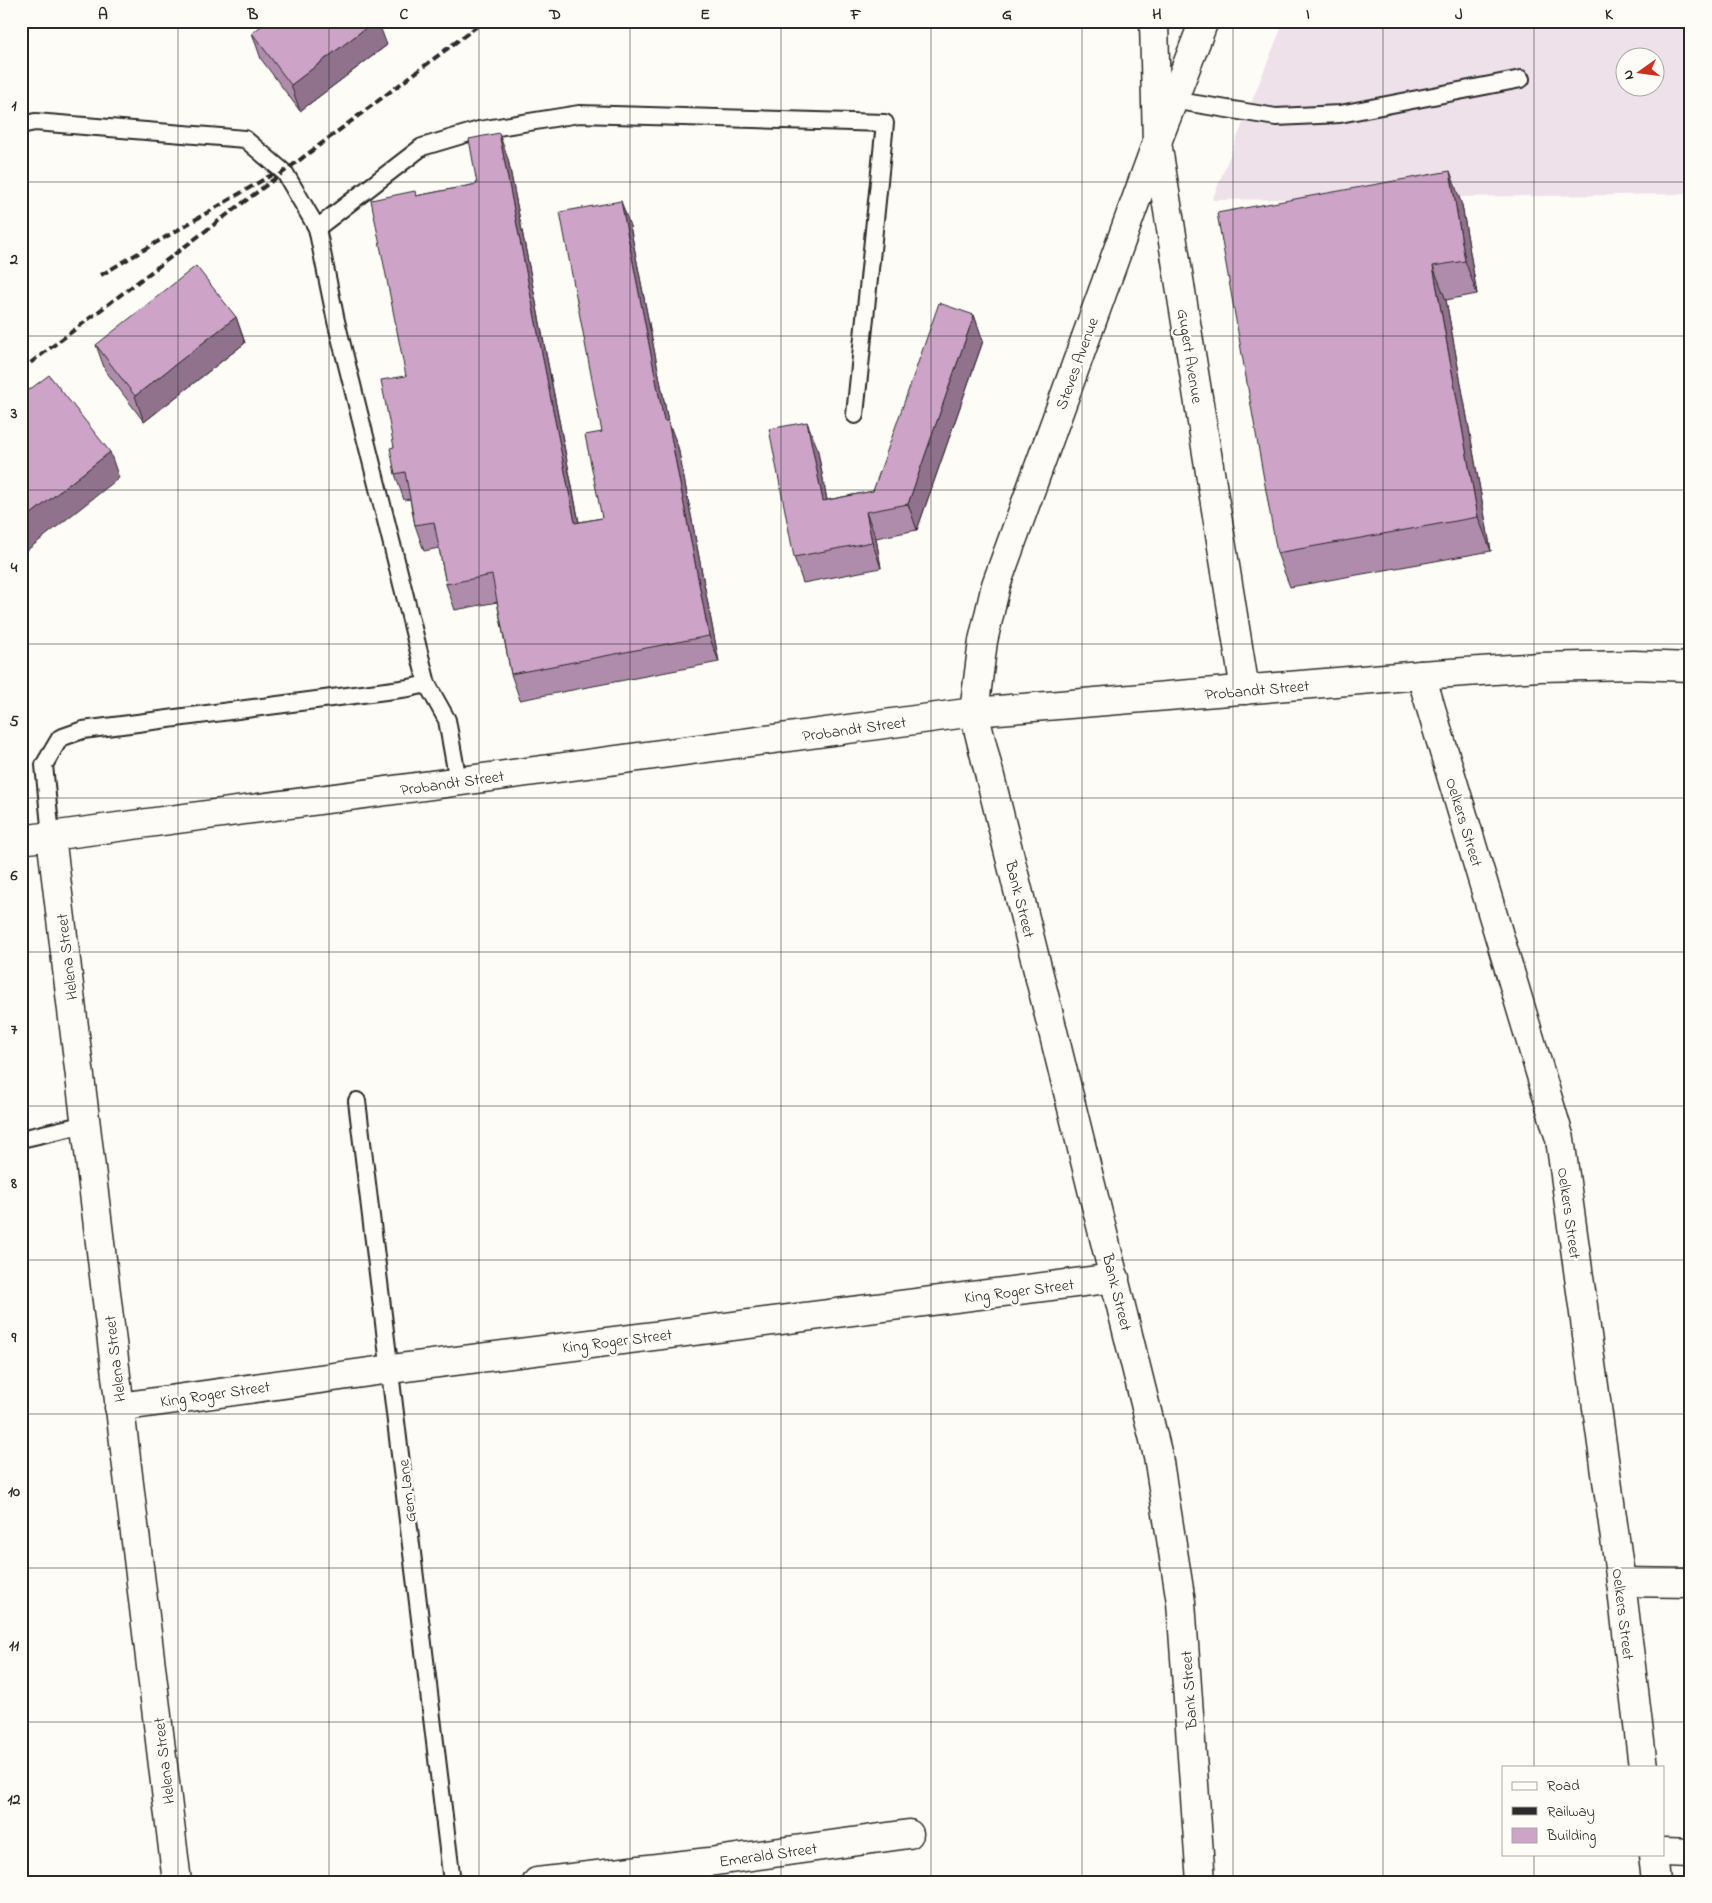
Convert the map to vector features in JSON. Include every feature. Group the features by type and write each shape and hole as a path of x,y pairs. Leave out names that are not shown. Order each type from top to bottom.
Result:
{"street":[{"name":"Gugert Avenue","path":"1154,21 1156,142 1245,690"},
{"name":"Steves Avenue","path":"974,712 983,641 996,585 1156,142 1204,21"},
{"name":"Probandt Street","path":"21,840 974,712 1539,667 1634,665 1691,667"},
{"name":"Oelkers Street","path":"1421,675 1560,1139 1621,1582 1643,1766"},
{"name":"Bank Street","path":"974,712 1158,1456 1181,1602 1201,1882"},
{"name":"Helena Street","path":"51,836 177,1882"},
{"name":"King Roger Street","path":"119,1407 391,1369 1115,1278"},
{"path":"1621,1582 1691,1583"},
{"name":"Emerald Street","path":"537,1882 711,1872 910,1834"},
{"path":"1664,1852 1691,1853"},
{"path":"1653,1856 1656,1882"}],"lane":[{"path":"1172,100 1276,117 1340,114 1520,79"},
{"path":"317,228 422,147 479,130 579,114 885,123 855,415"},
{"path":"21,125 34,122 244,139 285,172 317,228 336,321 427,684 447,720 458,781"},
{"path":"51,836 44,765 60,738 84,730 409,688 427,684"},
{"name":"Gem Lane","path":"357,1101 452,1882"},
{"path":"21,1139 86,1124"}],"shaded area":[{"path":"1284,21 1691,21 1691,194 1212,200"}],"building":[{"path":"268,21 375,21 291,85 252,33"},
{"path":"499,133 575,523 602,518 585,435 602,432 560,212 621,201 664,421 668,421 709,636 511,674 492,575 446,584 434,522 415,525 405,472 395,474 390,448 394,447 381,380 406,376 371,200 415,191 416,196 477,184 469,139"},
{"path":"1450,171 1465,261 1433,266 1478,517 1277,553 1217,213"},
{"path":"196,266 236,317 135,396 96,345"},
{"path":"939,303 974,315 908,504 866,512 872,542 794,557 769,429 807,422 823,501 873,491"},
{"path":"49,375 110,452 21,522 21,396"}],"railway":[{"path":"21,370 484,21"},
{"path":"101,275 273,174"}]}
